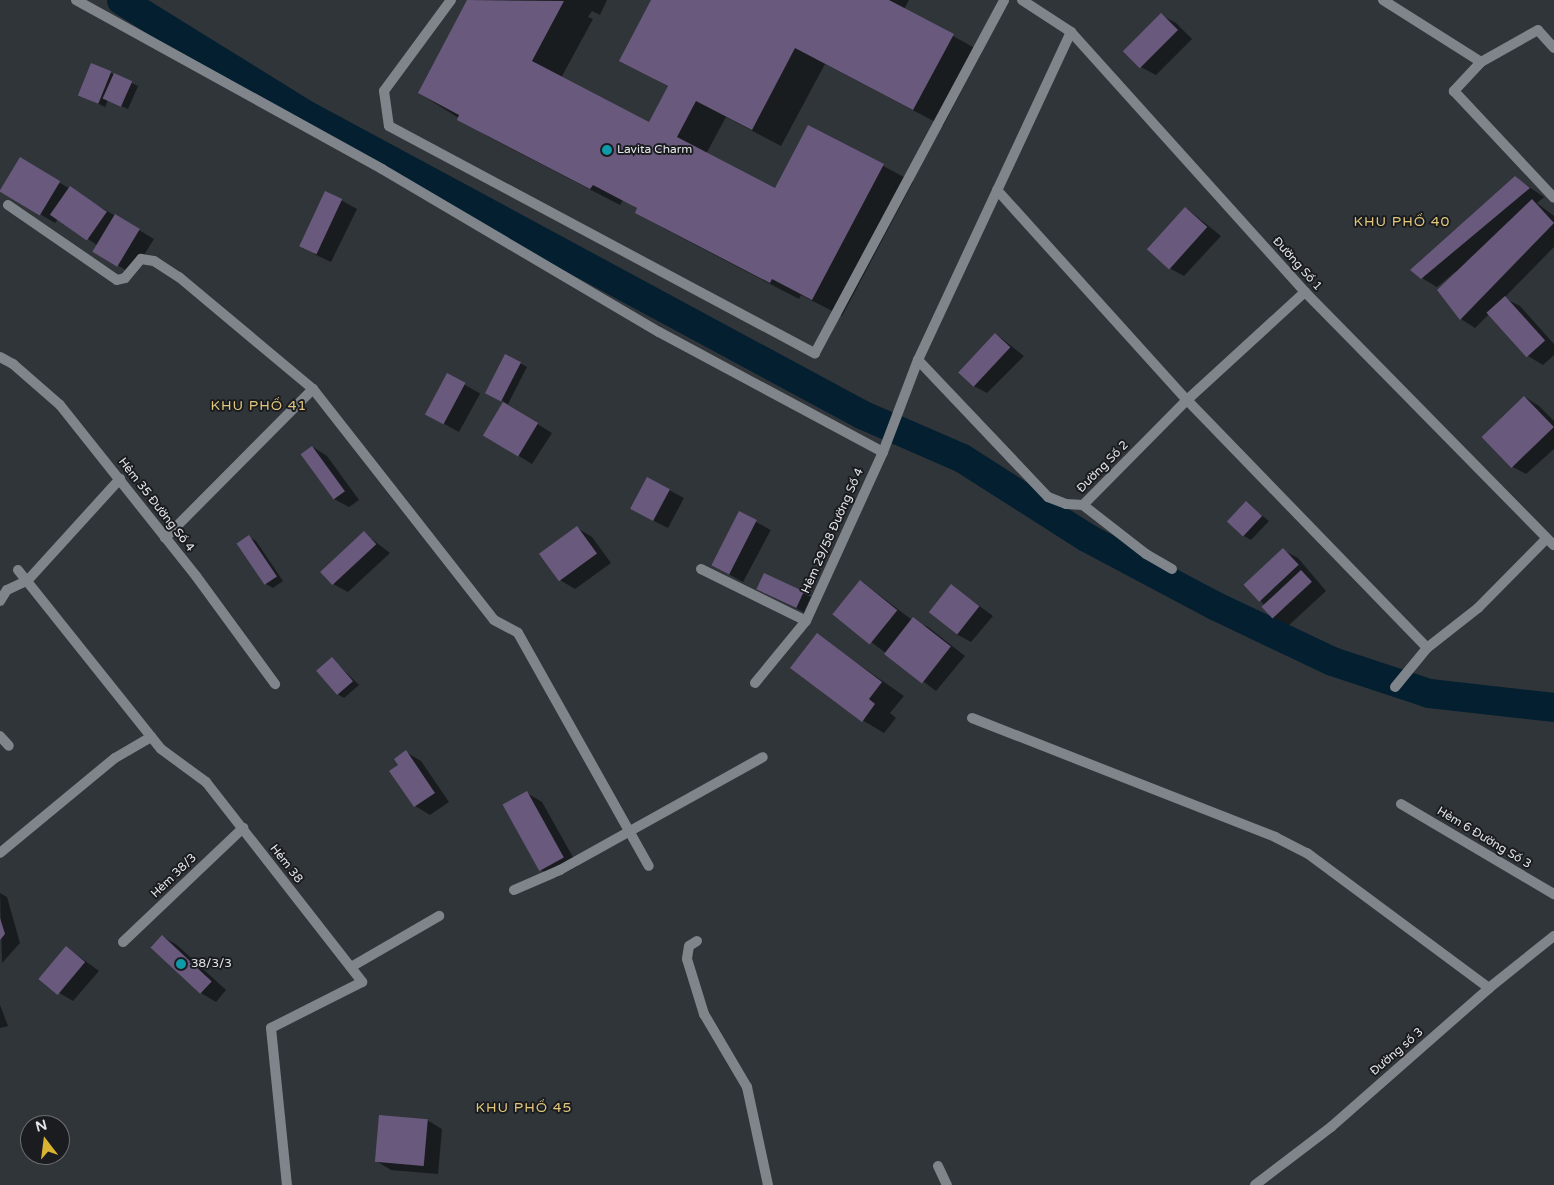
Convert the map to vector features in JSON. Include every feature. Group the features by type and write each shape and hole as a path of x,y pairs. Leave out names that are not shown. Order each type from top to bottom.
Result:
{"street":[{"path":"76,0 382,169 659,332 883,452"},
{"path":"451,0 384,90 389,126 815,353 1004,0"},
{"name":"Đường Số 1","path":"1022,0 1070,32 1305,292 1550,542"},
{"path":"1383,0 1481,62"},
{"path":"1554,48 1538,30 1481,62 1454,91 1554,198"},
{"name":"Hẻm 29/58 Đường Số 4","path":"755,683 806,621 883,452 918,360 1070,32"},
{"path":"997,190 1187,400 1427,648"},
{"path":"8,205 117,280 125,278 141,259 154,261 179,278 313,389 494,620 518,633 649,866"},
{"name":"Đường Số 2","path":"918,360 1048,497 1066,504 1083,505 1187,400 1305,292"},
{"name":"Hẻm 35 Đường Số 4","path":"0,357 13,364 60,405 120,479 275,684"},
{"path":"165,538 313,389"},
{"path":"0,601 7,590 28,580 120,479"},
{"path":"1083,505 1146,554 1172,569"},
{"path":"1395,686 1427,648 1478,608 1550,542"},
{"path":"702,569 806,621"},
{"name":"Hẻm 38","path":"18,570 28,580 151,738 161,749 206,782 362,982 271,1028 287,1185"},
{"path":"972,718 1275,837 1307,853 1489,988"},
{"path":"0,736 9,746"},
{"path":"0,853 115,758 151,738"},
{"path":"514,890 549,876 762,757"},
{"name":"Hẻm 6 Đường Số 3","path":"1401,804 1554,894"},
{"name":"Hẻm 38/3","path":"123,942 243,828"},
{"path":"351,967 439,916"},
{"name":"Đường số 3","path":"1255,1185 1331,1127 1489,988 1554,936"},
{"path":"697,941 689,946 687,959 704,1014 747,1087 768,1185"},
{"path":"938,1166 946,1185"}],"building":[{"name":"Lavita Charm","path":"467,0 564,1 532,61 649,122 668,86 619,61 651,0 889,0 954,34 913,110 795,48 752,130 696,101 677,137 775,188 808,125 884,164 812,300 772,279 770,283 635,213 637,208 593,185 590,189 457,120 459,115 418,93"},
{"path":"1161,13 1178,30 1140,68 1123,51"},
{"path":"91,63 111,71 98,104 78,95"},
{"path":"114,73 132,81 121,107 103,99"},
{"path":"20,157 60,181 40,215 0,192"},
{"path":"1515,176 1530,188 1421,279 1410,270"},
{"path":"70,186 107,212 87,240 50,215"},
{"path":"325,191 342,199 316,254 299,246"},
{"path":"1532,199 1554,223 1460,320 1437,290"},
{"path":"1185,207 1207,227 1169,269 1147,249"},
{"path":"115,214 140,229 117,267 92,252"},
{"path":"1505,296 1545,341 1527,357 1486,313"},
{"path":"995,333 1010,347 974,387 958,372"},
{"path":"505,354 521,362 501,401 485,393"},
{"path":"447,373 466,383 443,424 425,414"},
{"path":"1524,396 1554,427 1511,468 1482,437"},
{"path":"503,402 538,423 518,457 483,435"},
{"path":"312,446 345,491 334,500 301,454"},
{"path":"647,477 670,489 653,521 630,509"},
{"path":"1246,501 1262,516 1243,536 1227,521"},
{"path":"739,511 757,520 729,574 711,565"},
{"path":"577,526 597,554 559,581 539,554"},
{"path":"364,531 376,544 332,585 320,572"},
{"path":"249,535 277,576 265,585 237,543"},
{"path":"1283,548 1299,565 1259,602 1244,585"},
{"path":"1301,570 1312,582 1272,619 1262,607"},
{"path":"764,573 804,592 796,608 756,589"},
{"path":"860,580 897,610 870,644 832,614"},
{"path":"951,584 979,606 957,635 929,612"},
{"path":"913,617 951,647 922,684 884,654"},
{"path":"817,633 882,682 869,699 875,704 862,722 790,668"},
{"path":"332,657 353,681 337,695 316,671"},
{"path":"406,750 435,793 414,807 389,771 398,765 394,759"},
{"path":"527,791 564,857 539,871 503,805"},
{"path":"0,918 5,934 0,940"},
{"name":"38/3/3","path":"162,935 212,981 200,994 150,947"},
{"path":"66,946 85,962 58,995 38,979"},
{"path":"379,1115 428,1119 424,1166 375,1162"}],"waterway":[{"path":"121,0 305,114 861,414 962,458 1086,537 1216,606 1332,661 1429,693 1554,707"}],"place":[{"name":"Lavita Charm","path":"607,150"},
{"name":"38/3/3","path":"181,964"}],"district":[{"name":"KHU PHỐ 40","path":"1402,222"},
{"name":"KHU PHỐ 41","path":"259,406"},
{"name":"KHU PHỐ 45","path":"524,1108"}]}
